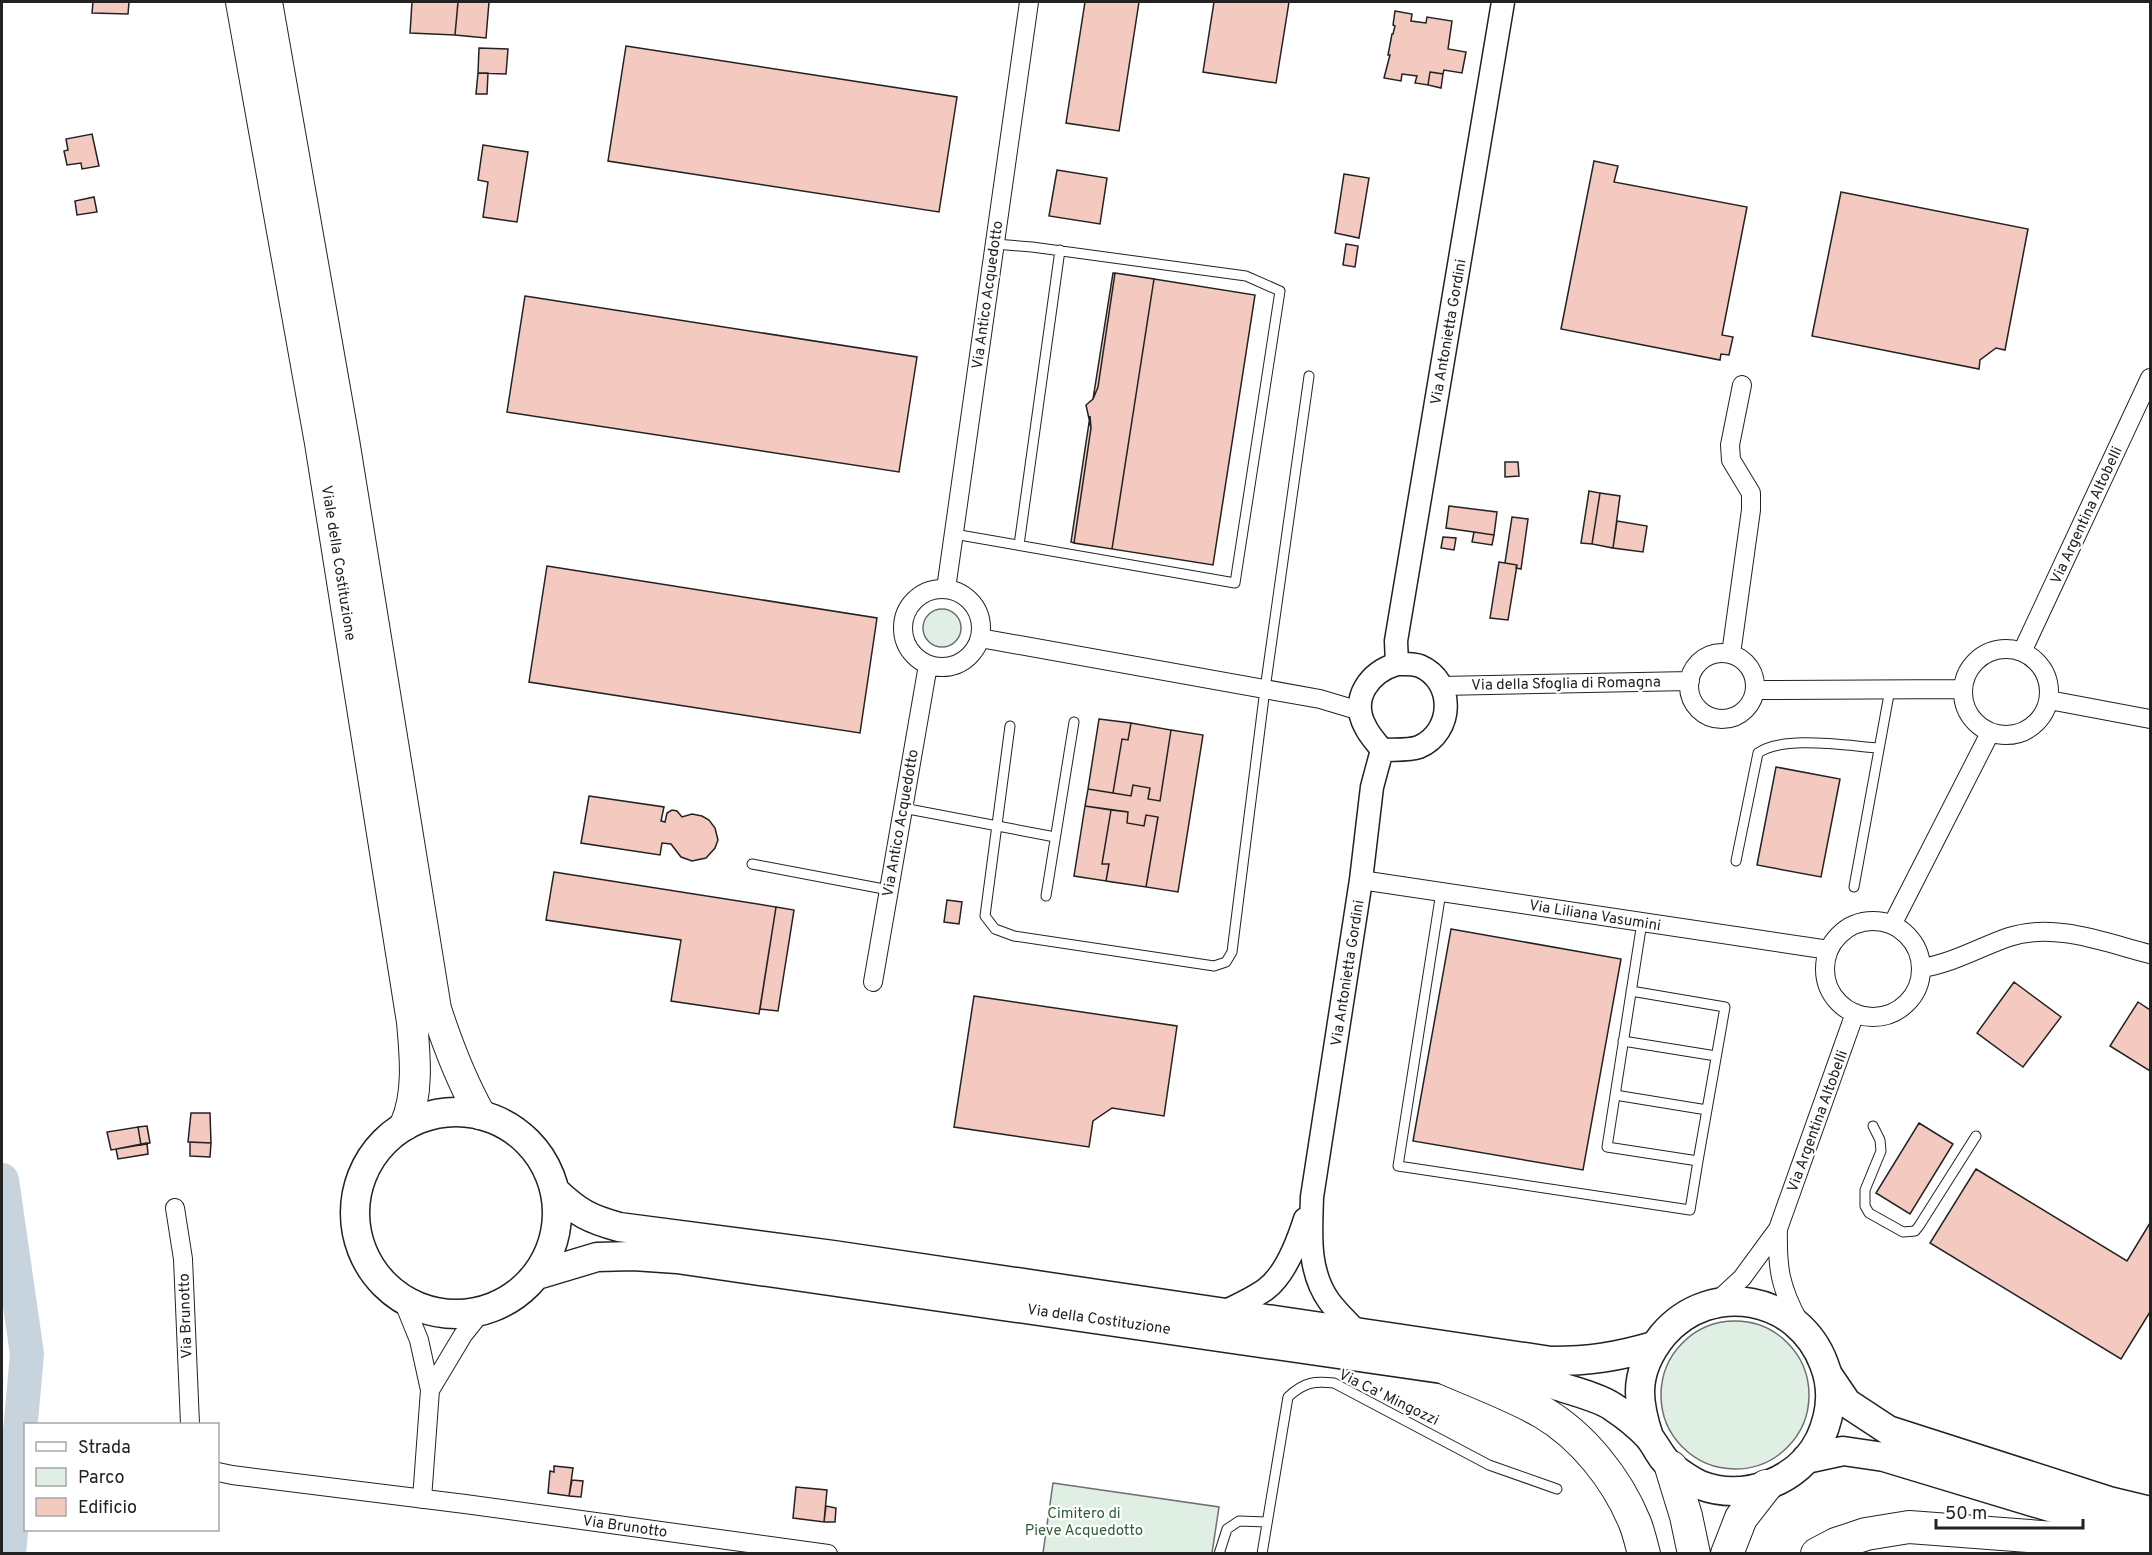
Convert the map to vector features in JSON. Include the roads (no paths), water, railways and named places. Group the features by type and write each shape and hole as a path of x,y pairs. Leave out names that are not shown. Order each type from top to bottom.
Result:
{"highway":[{"name":"Viale della Costituzione","path":"241,2 320,443 412,1022 413,1087 411,1112 405,1125"},
{"name":"Viale della Costituzione","path":"267,2 346,452 436,1009 463,1085 480,1114"},
{"path":"1446,1369 1515,1397 1545,1414 1590,1452 1613,1481 1635,1523 1644,1554"},
{"path":"1671,1467 1686,1516 1694,1554"},
{"path":"1727,1554 1741,1518 1766,1486"},
{"path":"1817,1554 1836,1544 1866,1534 1909,1527 2151,1545"}],"main road":[{"path":"460,1111 480,1114 510,1127 535,1148 548,1169 556,1192 557,1227 550,1252 537,1275 513,1297 483,1310 463,1314 442,1313 421,1308 402,1298 376,1275 360,1245 355,1211 361,1177 369,1162 385,1142 405,1125 423,1117 441,1113 460,1111"},
{"path":"556,1192 571,1206 592,1219 619,1227 833,1255 1551,1361 1587,1361 1617,1357 1653,1346"},
{"name":"Via della Costituzione","path":"537,1275 597,1257 633,1256 677,1259 1446,1369 1554,1385 1611,1405 1649,1437"},
{"path":"1725,1301 1754,1302 1780,1312 1802,1328 1819,1350 1828,1375 1831,1398 1827,1420 1819,1441 1806,1459 1788,1475 1766,1486 1733,1491 1700,1485 1671,1467 1649,1437 1641,1414 1640,1391 1644,1368 1653,1346 1672,1324 1697,1309 1725,1301"},
{"path":"1828,1375 1847,1403 1888,1430 2109,1501 2151,1511"},
{"path":"1806,1459 1843,1451 1884,1457 2106,1524 2151,1535"}],"street":[{"name":"Via Antico Acquedotto","path":"946,589 1029,2"},
{"name":"Via Antonietta Gordini","path":"1397,664 1396,641 1503,2"},
{"name":"Via Argentina Altobelli","path":"2022,652 2151,378"},
{"path":"1731,654 1751,510 1751,494 1731,460 1730,445 1742,385"},
{"path":"934,589 959,592 971,600 978,611 982,625 980,638 975,650 960,663 941,668 928,665 913,654 904,638 903,625 906,613 912,602 922,594 934,589"},
{"path":"980,638 1320,699 1360,711"},
{"path":"2000,648 2022,652 2038,662 2046,673 2050,687 2045,712 2027,730 2003,735 1990,733 1978,726 1969,716 1962,689 1966,674 1974,662 1986,653 2000,648"},
{"path":"1720,653 1731,654 1747,664 1752,671 1755,690 1746,709 1738,715 1718,718 1699,709 1693,701 1690,681 1693,670 1709,656 1720,653"},
{"path":"1397,664 1419,666 1428,671 1442,686 1447,707 1441,727 1435,736 1417,748 1382,750 1364,724 1360,711 1363,692 1373,675 1384,667 1397,664"},
{"name":"Via Antico Acquedotto","path":"873,982 928,665"},
{"name":"Via della Sfoglia di Romagna","path":"1442,686 1690,681"},
{"path":"1755,690 1962,689"},
{"path":"2049,700 2151,719"},
{"path":"1892,925 1990,733"},
{"name":"Via Antonietta Gordini","path":"1357,1332 1328,1299 1315,1273 1310,1245 1312,1197 1361,880 1372,787 1382,750"},
{"name":"Via Liliana Vasumini","path":"1361,880 1829,950"},
{"path":"1878,921 1892,925 1904,932 1913,942 1919,954 1922,968 1919,983 1912,997 1902,1008 1888,1015 1871,1017 1855,1014 1842,1006 1832,994 1826,980 1829,950 1837,937 1848,928 1863,922 1878,921"},
{"path":"1922,968 1939,965 2011,936 2040,931 2073,934 2151,954"},
{"name":"Via Argentina Altobelli","path":"1714,1304 1742,1278 1778,1229 1855,1014"},
{"name":"Via Antonietta Gordini","path":"1224,1312 1267,1288 1284,1266 1298,1241 1312,1197"},
{"name":"Via Brunotto","path":"175,1208 183,1259 190,1423"},
{"name":"Via Argentina Altobelli","path":"1778,1229 1780,1277 1789,1304 1802,1328"},
{"path":"402,1298 419,1340 430,1390 422,1499"},
{"path":"430,1390 463,1335 483,1310"},
{"name":"Via Brunotto","path":"219,1472 232,1476 422,1499 828,1554"},
{"path":"2109,1501 2151,1497"}],"lane":[{"path":"954,534 1235,583 1280,291 1246,276 1060,250 994,244"},
{"path":"1019,545 1060,250"},
{"path":"1010,726 985,916 995,929 1014,936 1214,966 1226,962 1232,952 1265,689 1309,376"},
{"path":"1854,886 1890,689"},
{"path":"1046,896 1074,722"},
{"path":"1736,861 1758,753 1767,747 1787,742 1879,748"},
{"path":"903,807 1055,837"},
{"path":"752,864 889,890"},
{"path":"1441,892 1398,1166 1690,1210 1725,1007 1631,991"},
{"path":"1642,922 1607,1147 1698,1161"},
{"path":"1623,1041 1716,1056"},
{"path":"1615,1095 1707,1110"},
{"path":"1873,1126 1880,1140 1881,1151 1865,1190 1864,1206 1869,1213 1903,1232 1915,1231 1919,1226 1976,1136"},
{"name":"Via Ca' Mingozzi","path":"1262,1554 1288,1397 1299,1387 1317,1382 1334,1383 1489,1465 1557,1489"},
{"path":"1219,1554 1227,1528 1239,1521 1267,1522"}],"waterway":[{"path":"2,1180 27,1354 9,1554"}],"park label":[{"name":"Cimitero di Pieve Acquedotto","path":"1084,1522"}]}
